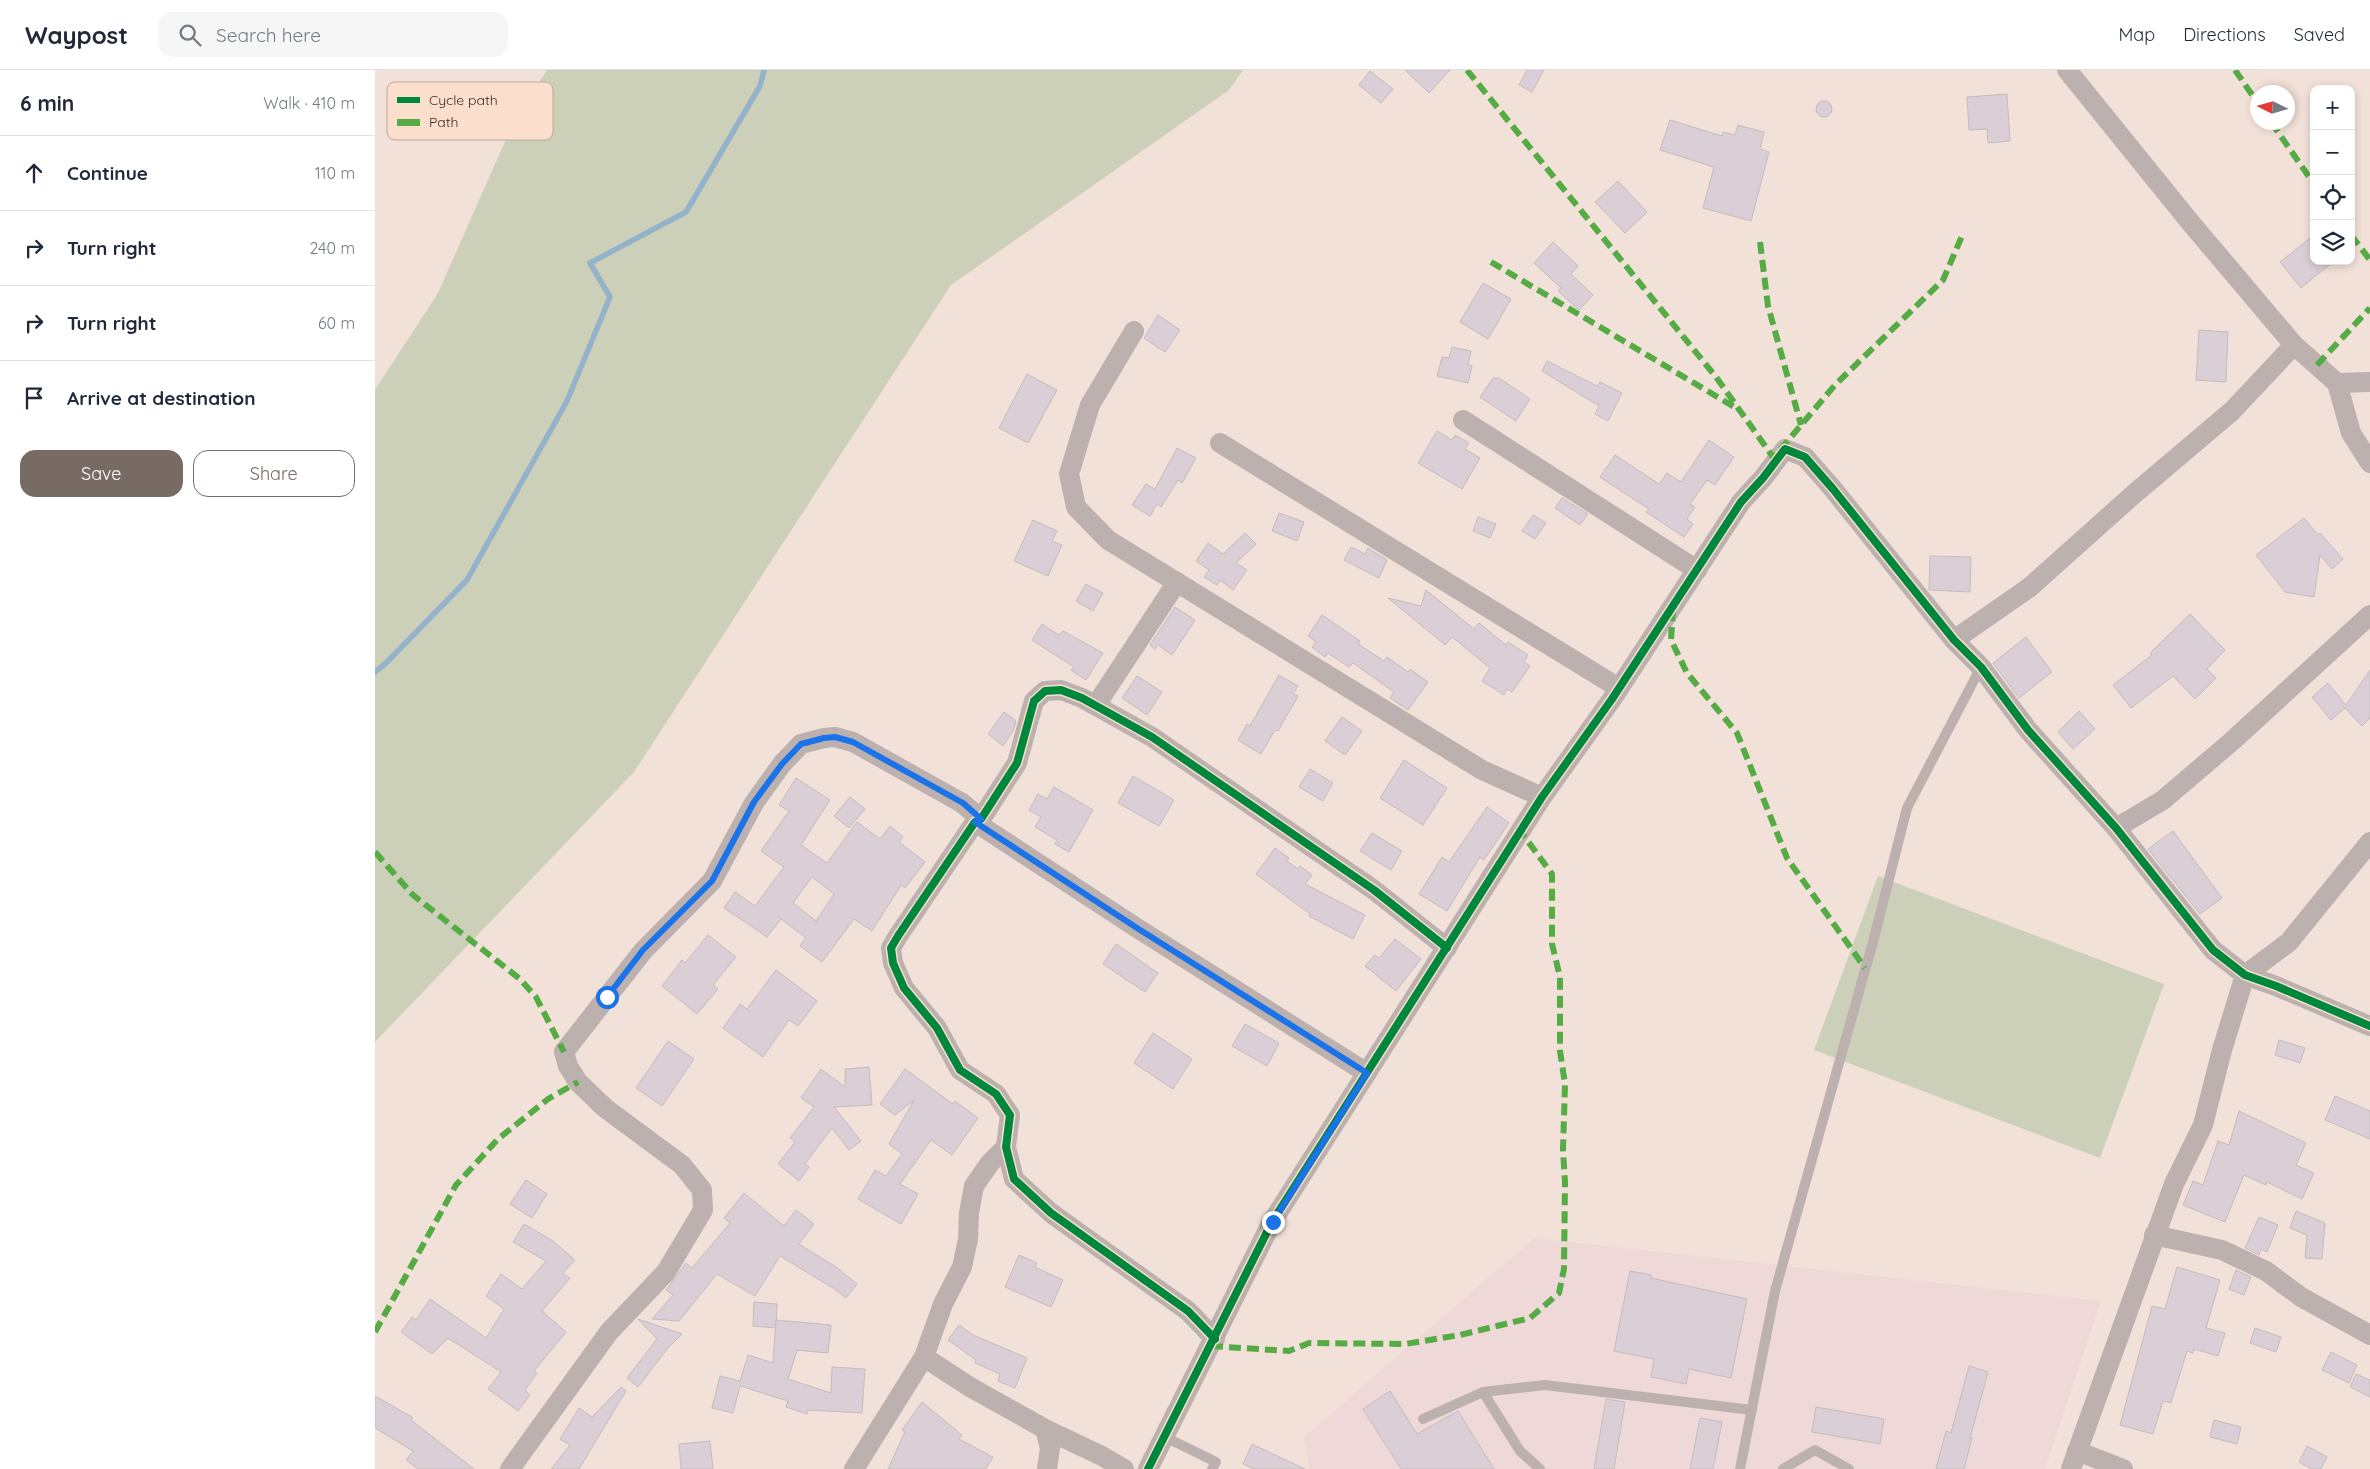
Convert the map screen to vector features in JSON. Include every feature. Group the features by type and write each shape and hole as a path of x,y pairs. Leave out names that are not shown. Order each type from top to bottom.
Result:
{"street":[{"path":"2067,70 2190,222 2294,345 2337,383 2351,433 2370,463"},
{"path":"1134,331 1090,405 1069,474 1076,507 1107,540 1482,770 1542,797"},
{"path":"1954,640 2030,588 2134,494 2232,411 2294,345"},
{"path":"2337,383 2370,382"},
{"path":"1463,420 1697,570"},
{"path":"1220,443 1619,688"},
{"path":"1148,1469 1273,1222 1542,797 1619,688 1741,502 1763,478 1785,449 1805,457 1833,489 1954,640 1981,667 2028,730 2116,828 2213,950 2245,975 2276,986 2370,1026"},
{"path":"1096,705 1177,582"},
{"path":"2116,828 2163,800 2231,742 2370,615"},
{"path":"1215,1339 1187,1310 1045,1208 1014,1179 1006,1147 1010,1115 995,1094 960,1070 937,1028 903,988 893,964 891,948 1017,763 1034,701 1045,691 1061,690 1096,705 1152,737 1366,884 1447,948"},
{"path":"510,1469 609,1332 665,1272 703,1210 702,1190 682,1165 605,1108 578,1082 568,1066 564,1052 579,1030 643,950 712,881 754,802 782,764 801,744 835,737 853,742 963,803 978,820 1137,928 1367,1073"},
{"path":"2123,1469 2074,1460 2173,1184 2203,1125 2222,1050 2245,975 2289,942 2370,842"},
{"path":"854,1469 924,1357 943,1304 962,1267 968,1239 969,1213 974,1186 990,1163 1006,1147"},
{"path":"2154,1235 2231,1254 2266,1271 2301,1297 2370,1334"},
{"path":"924,1357 970,1387 1124,1469"},
{"path":"1045,1428 1050,1448 1047,1469"}],"lane":[{"path":"1740,1469 1775,1291 1873,942 1907,808 1981,667"},
{"path":"1423,1419 1483,1392 1545,1385 1752,1410"},
{"path":"1483,1392 1520,1451 1540,1469"},
{"path":"1165,1437 1216,1462 1212,1469"},
{"path":"1783,1469 1815,1450 1849,1469"}],"shaded area":[{"path":"1534,1238 2101,1301 2045,1469 1309,1469 1304,1437"}],"green space":[{"path":"547,70 1243,70 1229,90 951,285 634,772 375,1042 375,390 438,293 506,140 553,140 553,82 539,82"},
{"path":"1878,876 2164,984 2100,1158 1814,1050"}],"building":[{"path":"1405,70 1450,70 1429,93"},
{"path":"1527,70 1544,70 1532,92 1519,85"},
{"path":"1370,71 1393,89 1381,103 1359,85"},
{"path":"2007,94 2010,141 1988,143 1987,129 1969,130 1967,97"},
{"path":"1821,101 1827,101 1832,106 1830,115 1821,117 1816,112 1816,106"},
{"path":"1670,120 1722,136 1723,132 1735,135 1738,125 1764,132 1760,149 1769,152 1751,221 1703,208 1714,167 1660,150"},
{"path":"1618,181 1647,212 1625,233 1595,202"},
{"path":"2310,238 2310,265 2329,265 2301,288 2280,262"},
{"path":"1553,242 1578,266 1571,274 1593,295 1579,310 1558,291 1561,288 1534,263"},
{"path":"1483,283 1511,299 1488,339 1460,322"},
{"path":"1158,315 1180,330 1165,352 1144,338"},
{"path":"2199,330 2228,332 2226,382 2196,380"},
{"path":"1452,347 1471,351 1468,365 1472,366 1468,383 1437,376 1442,357 1449,358"},
{"path":"1547,361 1597,386 1600,382 1622,393 1608,421 1595,414 1599,406 1542,371"},
{"path":"1027,374 1057,390 1028,443 999,428"},
{"path":"1493,378 1499,378 1530,399 1516,421 1480,397"},
{"path":"1437,431 1452,440 1455,435 1469,443 1465,449 1480,458 1462,489 1418,463"},
{"path":"1709,440 1734,457 1715,485 1707,480 1690,504 1695,507 1687,519 1693,524 1684,537 1646,512 1649,509 1600,477 1615,455 1659,484 1667,473 1681,482"},
{"path":"1177,448 1196,458 1182,483 1178,480 1161,507 1157,504 1150,516 1132,505 1146,484 1155,489"},
{"path":"1562,498 1588,514 1580,525 1555,508"},
{"path":"1279,513 1304,522 1297,541 1272,531"},
{"path":"1533,515 1546,523 1535,539 1522,531"},
{"path":"1478,517 1496,524 1490,538 1473,531"},
{"path":"2304,518 2318,535 2320,533 2343,559 2332,569 2320,555 2314,597 2285,592 2256,555"},
{"path":"1033,520 1057,531 1052,541 1062,545 1048,576 1014,561"},
{"path":"1245,533 1256,544 1236,563 1247,570 1233,590 1220,580 1217,585 1204,577 1209,570 1196,561 1208,543 1223,554"},
{"path":"1351,547 1365,554 1368,548 1387,560 1379,578 1344,560"},
{"path":"1930,556 1971,557 1970,592 1929,590"},
{"path":"1086,584 1103,593 1093,611 1076,601"},
{"path":"1426,590 1474,629 1479,623 1506,645 1508,642 1528,655 1524,662 1530,666 1512,692 1507,689 1504,695 1482,681 1490,668 1452,637 1445,645 1388,598 1421,606"},
{"path":"1175,607 1195,620 1172,655 1158,645 1155,649 1150,645"},
{"path":"2190,614 2225,650 2207,669 2216,678 2195,699 2173,676 2131,708 2113,685 2152,655 2150,653"},
{"path":"1322,615 1360,641 1358,644 1384,661 1387,657 1408,672 1410,669 1428,682 1408,710 1390,698 1394,692 1353,663 1349,667 1328,653 1325,657 1312,647 1316,642 1308,636"},
{"path":"1042,624 1059,635 1063,631 1103,653 1086,680 1071,670 1074,667 1032,640"},
{"path":"2026,637 2052,672 2019,698 1993,663"},
{"path":"2370,670 2370,718 2362,726 2345,708 2331,720 2312,697 2328,683 2346,705"},
{"path":"1279,675 1298,686 1293,694 1298,696 1278,731 1275,730 1261,754 1238,740 1247,724 1250,726"},
{"path":"1137,676 1162,692 1147,715 1122,698"},
{"path":"2079,711 2095,729 2073,749 2058,732"},
{"path":"1004,712 1016,721 1013,731 1003,746 988,734"},
{"path":"1342,717 1362,731 1345,755 1325,741"},
{"path":"1404,760 1447,788 1423,825 1380,798"},
{"path":"1310,769 1333,783 1323,801 1299,787"},
{"path":"1133,776 1174,800 1159,826 1118,803"},
{"path":"796,778 830,800 801,845 827,863 857,822 880,839 890,826 903,837 899,842 925,862 905,888 901,885 872,931 854,919 822,962 800,946 806,938 781,919 767,937 724,908 735,892 755,906 784,867 761,851 789,811 779,805","holes":["812,877 834,894 816,921 793,903"]},
{"path":"1054,787 1093,810 1069,852 1055,844 1057,840 1035,827 1041,817 1029,810 1038,794 1047,799"},
{"path":"850,797 865,809 849,828 834,816"},
{"path":"1487,807 1509,823 1484,860 1480,857 1447,911 1419,894 1442,857 1449,862"},
{"path":"2173,831 2222,898 2200,914 2148,849"},
{"path":"1372,833 1402,851 1391,870 1360,851"},
{"path":"1275,848 1289,858 1287,861 1298,869 1300,866 1312,875 1305,884 1365,915 1353,939 1309,916 1310,914 1256,874"},
{"path":"708,935 736,957 713,985 718,989 697,1014 662,986 682,960 685,963"},
{"path":"1395,939 1421,959 1396,991 1365,966 1375,955 1379,958"},
{"path":"1116,944 1158,973 1145,992 1103,964"},
{"path":"776,970 817,1001 798,1026 789,1020 763,1057 723,1028 740,1004 747,1009"},
{"path":"1245,1024 1279,1043 1267,1066 1232,1046"},
{"path":"1153,1033 1192,1059 1173,1089 1134,1063"},
{"path":"2279,1040 2305,1048 2300,1063 2275,1055"},
{"path":"668,1041 694,1059 662,1106 636,1088"},
{"path":"869,1067 872,1105 834,1107 861,1141 849,1150 832,1128 805,1164 809,1167 799,1181 778,1164 795,1142 790,1138 814,1107 801,1098 821,1069 845,1087 845,1069"},
{"path":"905,1069 953,1104 955,1101 978,1118 952,1155 931,1140 900,1184 918,1194 901,1224 858,1199 875,1170 886,1176 902,1154 889,1144 914,1100 895,1115 880,1104"},
{"path":"2335,1096 2370,1111 2370,1139 2325,1120"},
{"path":"2239,1111 2306,1143 2296,1165 2314,1173 2302,1199 2267,1182 2266,1185 2244,1175 2225,1222 2183,1205 2193,1181 2203,1185 2218,1141 2229,1145"},
{"path":"526,1180 547,1194 532,1218 510,1204"},
{"path":"744,1193 784,1226 796,1210 814,1224 799,1244 836,1267 857,1284 846,1298 780,1256 755,1296 717,1274 679,1321 652,1319 673,1295 666,1290 686,1263 692,1268 730,1223 724,1218"},
{"path":"2296,1211 2325,1223 2322,1259 2305,1258 2307,1235 2290,1228"},
{"path":"2259,1217 2278,1225 2267,1252 2261,1249 2259,1255 2245,1248"},
{"path":"524,1224 553,1241 575,1260 563,1273 570,1278 542,1311 566,1332 534,1371 537,1373 525,1390 530,1395 518,1411 488,1389 501,1372 448,1338 432,1354 401,1332 412,1317 416,1320 430,1299 486,1338 504,1309 486,1296 501,1274 522,1289 546,1261 513,1242"},
{"path":"1019,1255 1037,1263 1035,1267 1063,1280 1051,1307 1005,1287"},
{"path":"2177,1267 2220,1280 2206,1328 2225,1333 2218,1356 2194,1349 2193,1353 2187,1351 2171,1403 2163,1401 2153,1434 2120,1425 2152,1306 2165,1309"},
{"path":"2236,1270 2251,1277 2244,1295 2229,1289"},
{"path":"1630,1271 1651,1275 1651,1278 1747,1299 1731,1378 1689,1369 1686,1384 1651,1377 1654,1359 1614,1351"},
{"path":"754,1302 777,1304 776,1328 753,1326"},
{"path":"638,1319 682,1334 668,1348 638,1387 627,1378 657,1339"},
{"path":"776,1320 831,1325 828,1353 797,1350 788,1379 831,1393 832,1367 865,1369 862,1413 808,1410 807,1414 786,1407 788,1401 740,1386 733,1413 712,1408 720,1376 740,1381 748,1355 773,1363"},
{"path":"959,1325 973,1335 1027,1358 1015,1388 998,1381 1000,1374 975,1363 976,1360 948,1340"},
{"path":"2255,1328 2281,1337 2276,1352 2250,1343"},
{"path":"2331,1352 2357,1365 2349,1383 2322,1370"},
{"path":"1969,1366 1988,1372 1970,1438 1972,1438 1964,1469 1936,1469 1946,1431 1951,1433"},
{"path":"2356,1374 2370,1380 2370,1397 2350,1387"},
{"path":"621,1387 626,1391 579,1469 551,1469 570,1445 560,1439 579,1408 592,1417"},
{"path":"1390,1391 1417,1434 1458,1411 1494,1469 1401,1469 1363,1409"},
{"path":"375,1396 412,1417 411,1420 474,1469 418,1469 406,1460 413,1451 375,1428"},
{"path":"1606,1399 1625,1402 1614,1469 1594,1469"},
{"path":"922,1402 962,1435 959,1439 993,1457 986,1469 888,1469 905,1432 902,1430"},
{"path":"1816,1407 1884,1419 1880,1444 1812,1432"},
{"path":"1700,1418 1722,1422 1713,1469 1690,1469"},
{"path":"2214,1420 2241,1427 2237,1444 2210,1437"},
{"path":"710,1441 713,1469 681,1469 679,1444"},
{"path":"1252,1444 1305,1469 1254,1469 1243,1464"},
{"path":"2307,1446 2327,1457 2321,1469 2312,1469 2299,1462"}],"waterway":[{"path":"375,672 467,580 567,401 610,297 590,263 686,212 760,86 764,70"}],"marked path":[{"path":"1467,70 1716,377 1773,457 1779,453"},
{"path":"2235,70 2250,92"},
{"path":"2277,130 2310,178"},
{"path":"1780,450 1835,385 1943,280 1962,236"},
{"path":"2355,240 2370,260"},
{"path":"1760,242 1768,306 1801,425"},
{"path":"1491,262 1736,408"},
{"path":"2317,365 2370,308"},
{"path":"1673,609 1671,640 1687,673 1737,733 1787,858 1865,968"},
{"path":"1211,1346 1289,1351 1309,1343 1405,1344 1460,1335 1530,1318 1559,1293 1564,1269 1565,1182 1563,1150 1565,1084 1560,1051 1560,977 1552,944 1552,874 1521,832"},
{"path":"375,852 413,895 520,979 536,997 564,1052"},
{"path":"375,1332 456,1185 498,1139 548,1099 578,1082"}],"cycle path":[{"path":"1148,1469 1272,1222 1542,797 1612,699 1741,502 1763,478 1785,449 1805,457 1833,489 1954,640 1981,667 2028,730 2116,828 2213,950 2245,975 2276,986 2370,1026"},
{"path":"1215,1339 1188,1311 1051,1213 1014,1179 1006,1147 1010,1115 996,1094 960,1070 937,1028 904,988 893,963 891,948 898,936 975,822 981,819 1017,763 1034,701 1045,691 1061,690 1082,698 1152,737 1374,890 1447,948"}],"route":[{"path":"607,997 643,950 712,881 754,802 782,764 801,744 835,737 853,742 963,803 981,819 975,822 1137,928 1367,1073 1273,1222"}]}
